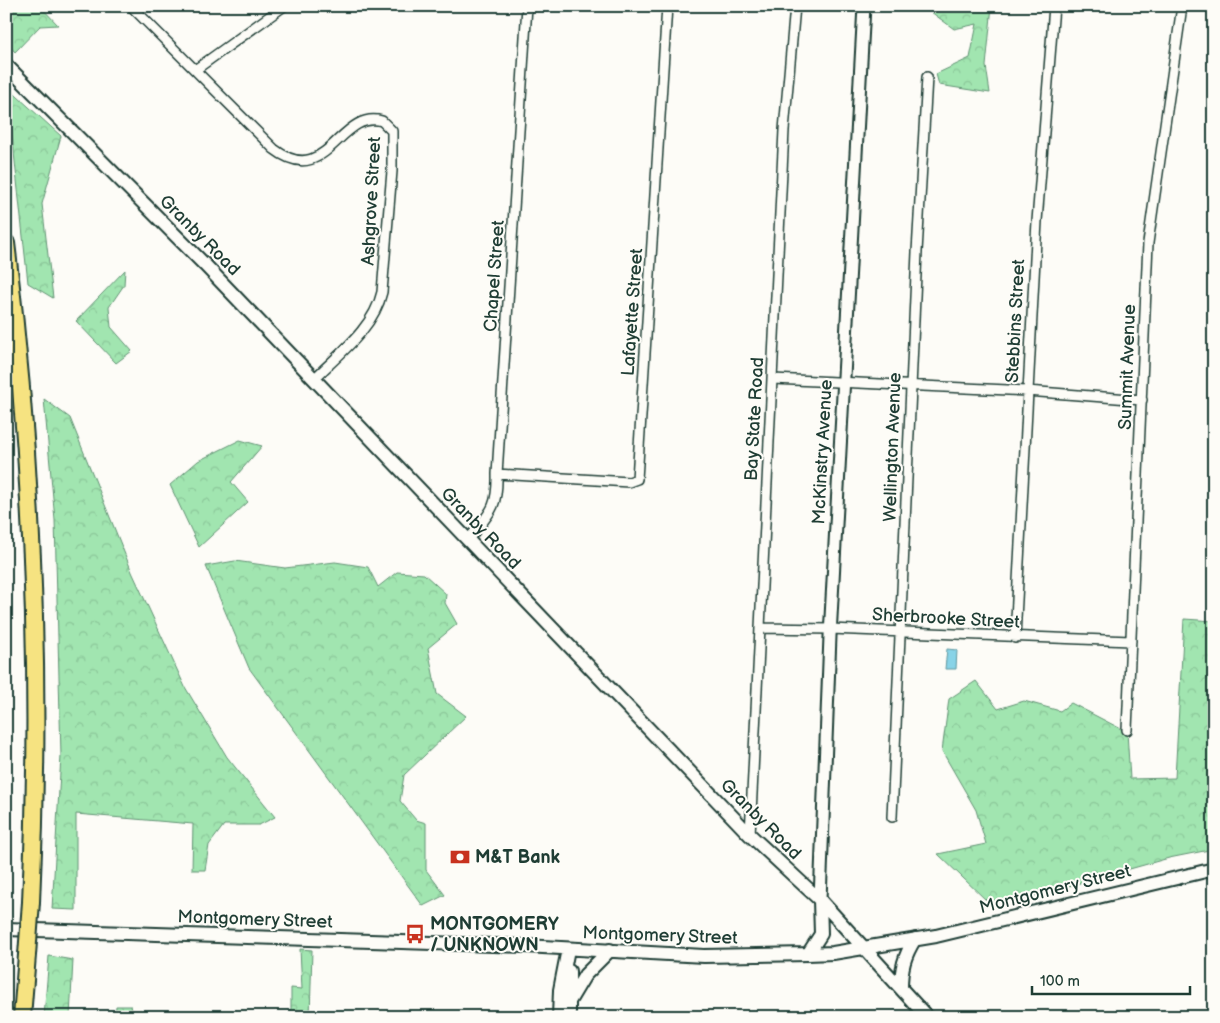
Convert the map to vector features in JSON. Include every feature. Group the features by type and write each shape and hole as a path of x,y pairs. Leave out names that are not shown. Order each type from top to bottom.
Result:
{"highway":[{"path":"6,243 22,377 35,581 37,719 31,902 22,1017"}],"main road":[{"name":"Granby Road","path":"6,65 206,266 750,834 820,900 927,1017"},
{"name":"Montgomery Street","path":"6,930 610,950 704,956 808,954 862,948 915,939 1214,868"},
{"path":"808,954 820,934 820,900"},
{"path":"900,988 901,971 906,954 915,939"},
{"path":"568,949 569,1017"},
{"path":"559,1017 560,990 568,949"},
{"path":"570,1000 585,975 610,950"}],"street":[{"name":"Ashgrove Street","path":"132,6 274,149 292,161 301,162 315,158 365,121 382,121 392,131 392,171 382,292 378,306 371,319 314,379"},
{"path":"195,70 284,6"},
{"name":"Chapel Street","path":"468,540 495,505 497,494 496,474 527,6"},
{"name":"Lafayette Street","path":"496,474 629,482 637,479 667,6"},
{"name":"Bay State Road","path":"750,834 784,130 795,6"},
{"name":"McKinstry Avenue","path":"820,900 830,628 864,6"},
{"name":"Stebbins Street","path":"1015,638 1038,212 1054,6"},
{"name":"Summit Avenue","path":"1127,730 1148,243 1182,6"},
{"name":"Wellington Avenue","path":"892,817 910,386 927,77"},
{"path":"772,379 1027,391 1142,400"},
{"name":"Sherbrooke Street","path":"760,628 830,628 1015,638 1131,641"}],"green space":[{"path":"6,6 40,6 58,25 40,26 15,52 6,42"},
{"path":"923,6 992,6 986,66 990,93 939,85 936,74 970,58 977,24 954,29"},
{"path":"7,87 61,136 42,204 53,298 28,283"},
{"path":"125,270 124,285 109,307 111,327 132,351 116,363 76,321"},
{"path":"44,399 70,418 132,572 185,687 227,757 275,817 259,825 224,825 209,845 205,870 192,870 193,824 76,814 76,910 52,909 61,756 55,520"},
{"path":"240,440 262,446 231,482 248,502 199,547 170,485 198,461"},
{"path":"235,561 285,568 335,562 368,567 378,587 397,572 424,574 446,594 445,603 457,624 428,648 437,694 466,716 404,775 400,801 416,820 426,823 426,870 445,895 423,906 249,668 206,566"},
{"path":"1184,619 1214,621 1214,849 1169,858 1026,898 987,901 938,854 986,844 976,810 942,751 949,699 976,681 998,709 1024,701 1060,711 1071,703 1127,732 1130,779 1175,778"},
{"path":"300,949 312,950 310,1017 291,1017 291,988 302,989"},
{"path":"49,956 73,960 70,1017 44,1017"},
{"path":"116,1006 131,1006 134,1017 115,1017"}],"water":[{"path":"947,649 957,650 956,669 945,669"}],"place":[{"name":"M&T Bank","path":"460,857"},
{"name":"MONTGOMERY / UNKNOWN","path":"415,934"}]}
